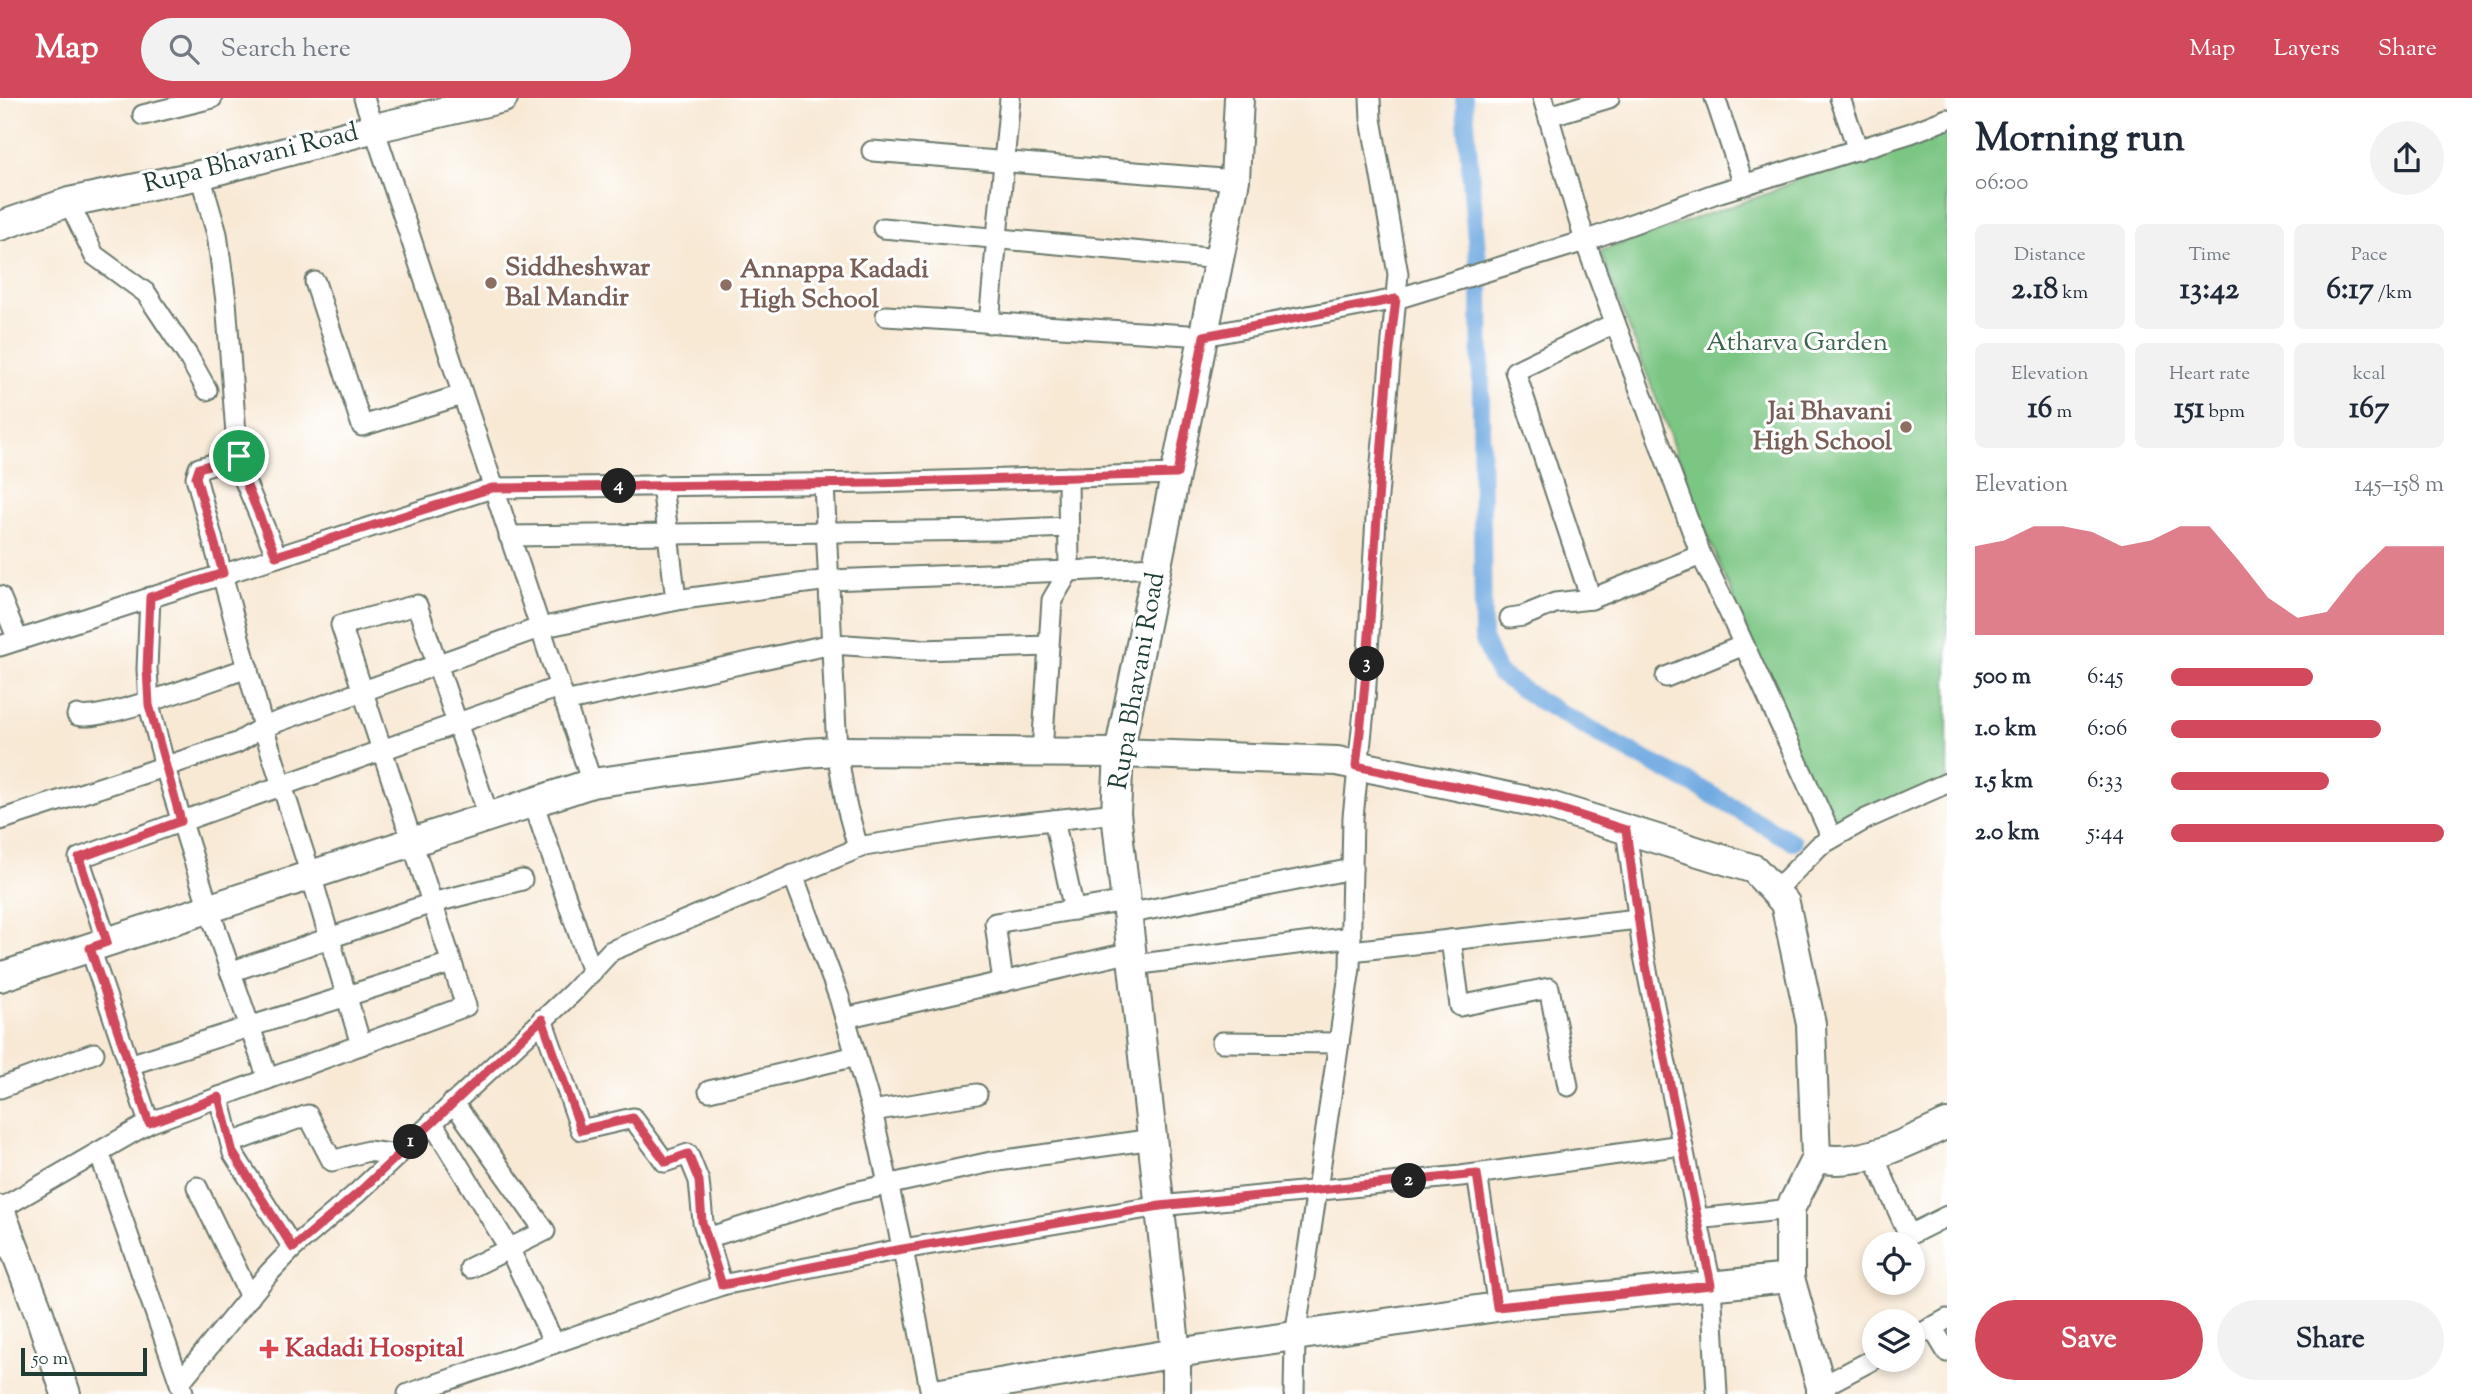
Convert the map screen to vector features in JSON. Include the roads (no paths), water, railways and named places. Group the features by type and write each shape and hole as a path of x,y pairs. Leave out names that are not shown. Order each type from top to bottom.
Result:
{"street":[{"path":"144,115 212,98"},
{"path":"364,98 592,783"},
{"name":"Rupa Bhavani Road","path":"0,226 69,202 200,175 499,98"},
{"path":"989,323 1010,98"},
{"name":"Rupa Bhavani Road","path":"1176,1394 1176,1353 1115,813 1119,753 1234,180 1238,98"},
{"path":"1294,1394 1295,1337 1350,968 1356,766 1365,701 1376,518 1398,274 1371,119 1370,98"},
{"path":"1609,98 1546,107 1584,241 1701,555 1832,838"},
{"path":"1715,98 1744,185"},
{"path":"1840,98 1858,149"},
{"path":"886,316 1204,336 1396,299 1584,241 1744,185 1947,119"},
{"path":"872,151 1234,180"},
{"path":"200,175 217,234 226,301 239,456 244,479 276,556"},
{"path":"69,202 94,255 146,293 207,390"},
{"path":"883,228 1219,259"},
{"path":"315,282 362,426 462,395"},
{"path":"1591,599 1515,371 1615,323"},
{"path":"239,456 199,468 196,477 263,727 361,1045"},
{"path":"0,596 9,643 492,488 824,484 1177,474"},
{"path":"1041,752 1052,600 1069,571 1068,477"},
{"path":"824,484 837,751 846,804 858,848"},
{"path":"662,485 676,600"},
{"path":"509,536 1068,527"},
{"path":"1510,618 1523,616 1555,603 1591,599 1701,555"},
{"path":"0,820 237,743 263,727 539,628 676,600 829,580 1157,567"},
{"path":"150,597 147,669 149,701 164,766 209,909 268,1079"},
{"path":"66,1394 39,1312 0,1210 149,1123 466,1006 341,625 417,604 489,817"},
{"path":"149,1123 129,1065 79,858 457,723 562,694 832,644 922,650 1049,646"},
{"path":"1667,677 1744,645"},
{"path":"77,715 85,718 113,712 247,668"},
{"path":"0,977 592,783 837,751 1119,753 1337,761 1547,805 1755,869 1775,891 1785,903 1811,1024 1816,1158 1790,1209 1790,1278 1821,1391 1862,1366"},
{"path":"1775,891 1819,846 1866,818 1947,783"},
{"path":"533,802 592,972"},
{"path":"182,1388 269,1273 293,1248 397,1155 611,951 668,930 858,848 972,830 1115,813"},
{"path":"1054,820 1074,910"},
{"path":"1626,830 1638,919 1711,1285 1717,1394"},
{"path":"1003,982 995,923 1074,910 1127,907 1352,869"},
{"path":"793,875 845,1018 872,1111 933,1394 1052,1384 1176,1353 1497,1307 1790,1278"},
{"path":"230,972 432,903 522,880"},
{"path":"845,1018 1003,982 1132,958 1451,940 1638,919"},
{"path":"1451,940 1460,1006 1549,988 1568,1086"},
{"path":"129,1065 452,963"},
{"path":"542,1019 581,1130 633,1118 666,1162 688,1154 699,1181 702,1222 722,1285"},
{"path":"1222,1042 1339,1043"},
{"path":"0,1088 94,1053"},
{"path":"709,1091 856,1056"},
{"path":"872,1111 977,1094"},
{"path":"219,1097 233,1153 293,1248"},
{"path":"453,1102 545,1231 470,1268"},
{"path":"231,1143 308,1115 332,1161 368,1151 397,1155"},
{"path":"432,1122 509,1248 554,1343"},
{"path":"1816,1158 1836,1162 1882,1154 1947,1124"},
{"path":"707,1238 850,1194 991,1162 1153,1139"},
{"path":"408,1394 722,1285 903,1249 1160,1206 1477,1174 1682,1145"},
{"path":"99,1152 182,1388"},
{"path":"1873,1155 1909,1235 1947,1216"},
{"path":"1477,1174 1497,1307"},
{"path":"197,1187 250,1297"},
{"path":"1697,1219 1790,1209"},
{"path":"1940,1323 1947,1352"}],"waterway":[{"path":"1464,98 1480,286 1483,638 1498,673 1538,700 1793,842"}],"place":[{"name":"Siddheshwar Bal Mandir","path":"491,283"},
{"name":"Annappa Kadadi High School","path":"726,285"},
{"name":"Jai Bhavani High School","path":"1906,427"},
{"name":"Kadadi Hospital","path":"269,1349"}],"park label":[{"name":"Atharva Garden","path":"1797,343"}]}
